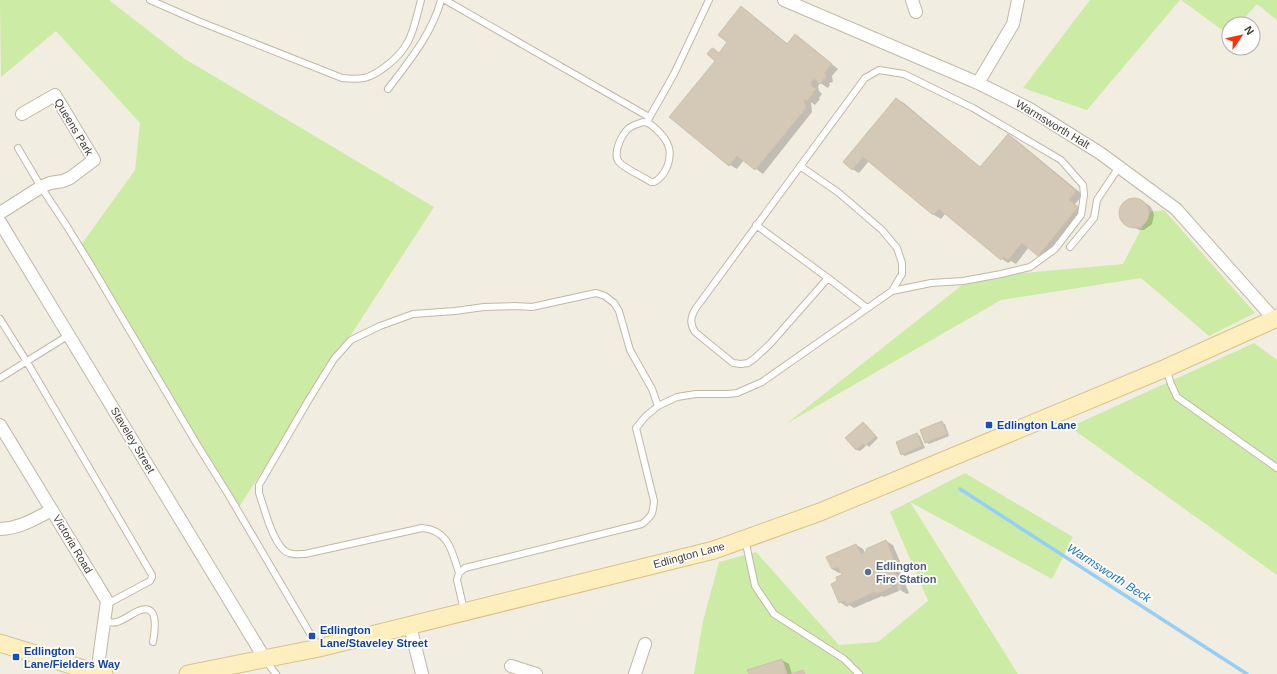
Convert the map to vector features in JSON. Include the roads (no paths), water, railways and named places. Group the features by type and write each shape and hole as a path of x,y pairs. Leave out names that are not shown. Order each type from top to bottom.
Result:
{"main road":[{"name":"Edlington Lane","path":"188,674 319,648 714,550 820,512 1166,368 1275,318"},
{"path":"0,643 100,674"}],"street":[{"name":"Warmsworth Halt","path":"784,0 978,83 1028,108 1100,153 1176,208 1275,318"},
{"path":"978,83 1013,24 1018,0"},
{"name":"Queens Park","path":"22,114 55,95 94,160 70,178 41,187"},
{"path":"0,213 41,187"},
{"name":"Staveley Street","path":"0,222 70,335 265,659"},
{"name":"Victoria Road","path":"0,425 107,601 107,604"},
{"path":"0,529 24,525 52,510"},
{"path":"100,674 107,604"},
{"path":"410,626 422,674"},
{"path":"635,674 645,644"},
{"path":"510,666 536,674"}],"lane":[{"path":"150,0 158,2 213,27 342,78 358,80 373,76 396,59 405,49 412,34 421,0"},
{"path":"388,89 421,45 441,0"},
{"path":"445,0 648,120 667,141 670,151 670,156 665,171 661,177 654,182 651,182 622,164 617,159 616,155 618,144 629,128 648,120 677,68 709,0"},
{"path":"465,612 457,580 459,573 465,568 642,524 651,517 654,501 636,428 646,416 658,406 677,397 696,394 737,393 762,382 892,291 931,284 963,281 1030,267 1055,249 1081,214 1084,195 1083,185 1061,160 973,108 904,74 879,70 865,78 696,308 690,321 692,327 695,332 733,363 748,363 770,344 828,278"},
{"path":"18,148 68,228 319,648"},
{"path":"800,166 839,193 882,230 897,248 902,263 902,274 892,291"},
{"path":"1070,247 1094,218 1097,200 1119,167"},
{"path":"756,226 867,308"},
{"path":"459,573 451,549 444,538 436,531 428,528 422,528 305,554 289,553 282,548 276,540 259,493 260,486 308,401 334,359 351,340 380,326 413,314 484,307 532,307 596,293 605,296 619,311 630,350 652,389 658,406"},
{"path":"0,319 27,362 152,575 152,579 107,604"},
{"path":"0,378 70,335"},
{"path":"1166,368 1177,396 1277,468"},
{"path":"745,539 755,586 774,614 844,659 859,674"},
{"path":"104,622 119,621 140,610 150,610 155,617 156,622 153,642"},
{"path":"265,659 276,674"}],"waterway":[{"name":"Warmsworth Beck","path":"960,489 1247,674"}],"place":[{"name":"Edlington Lane","path":"989,425"},
{"name":"Edlington Fire Station","path":"868,572"},
{"name":"Edlington Lane/Staveley Street","path":"312,636"},
{"name":"Edlington Lane/Fielders Way","path":"16,657"}]}
